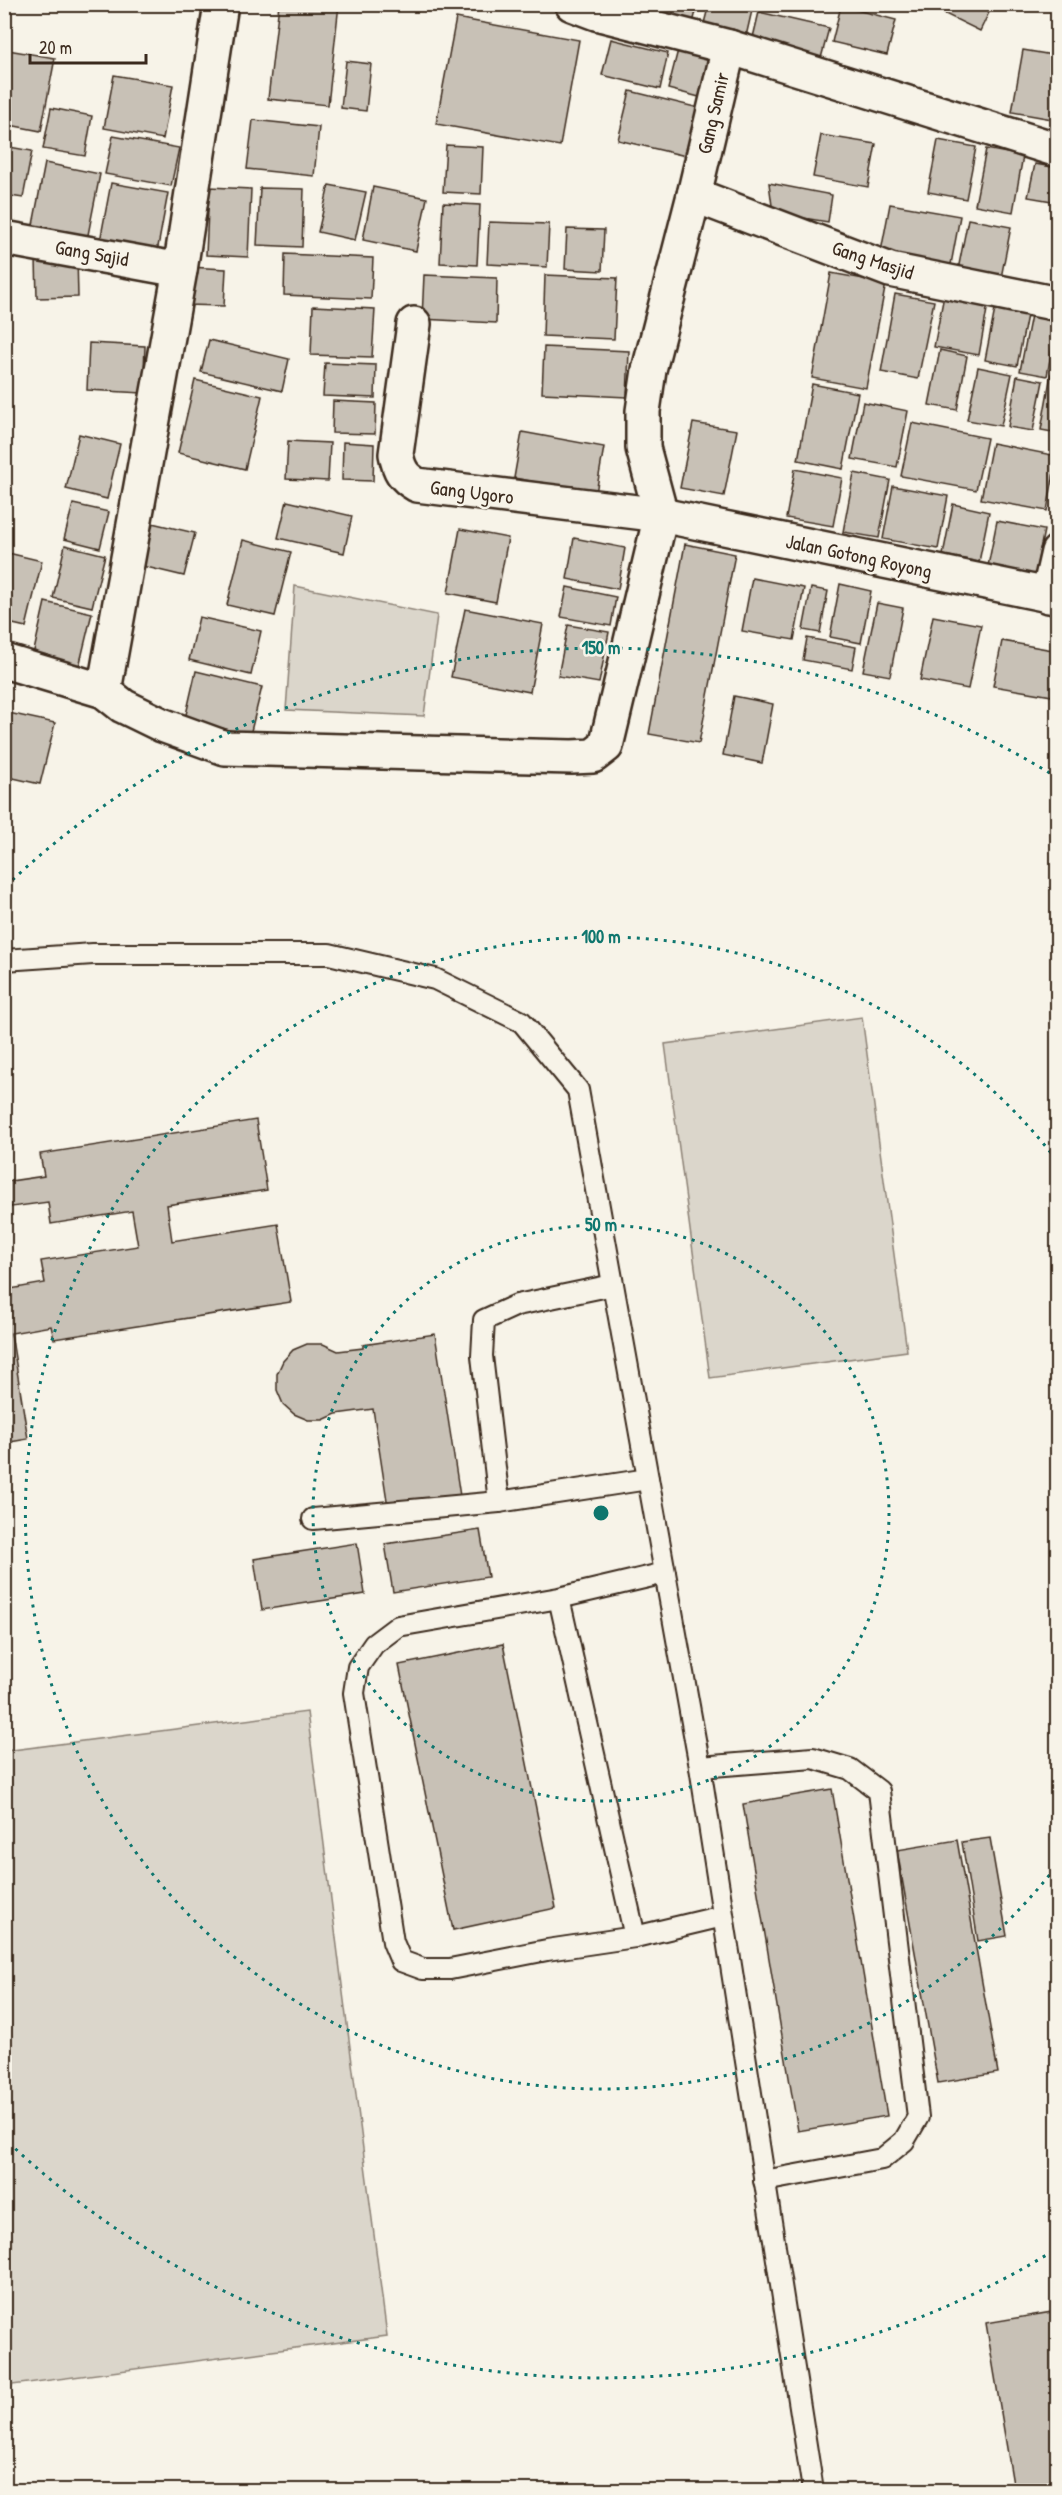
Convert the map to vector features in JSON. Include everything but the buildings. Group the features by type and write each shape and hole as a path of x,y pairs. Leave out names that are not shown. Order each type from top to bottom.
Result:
{"street":[{"path":"104,691 180,270 220,4"},
{"path":"572,4 596,13 729,47"},
{"name":"Gang Samir","path":"661,515 643,448 643,411 649,370 729,47 1058,150"},
{"name":"Gang Masjid","path":"694,195 890,270 1058,304"},
{"name":"Gang Sajid","path":"4,238 180,270"},
{"name":"Gang Ugoro","path":"414,324 396,454 404,477 417,485 661,515"},
{"path":"4,661 104,691 123,706 162,725 225,748 593,756 606,746 661,515"},
{"name":"Jalan Gotong Royong","path":"661,515 1053,597"},
{"path":"1053,597 1058,552"}],"lane":[{"path":"4,960 93,954 329,954 435,980 522,1022 578,1090 700,1767 813,2490"},
{"path":"500,1502 482,1356 484,1320 517,1305 613,1285"},
{"path":"313,1519 500,1502 648,1479"},
{"path":"665,1573 559,1598 398,1626 374,1644 358,1667 354,1693 393,1942 401,1961 423,1969 450,1969 547,1950 635,1937 723,1916"},
{"path":"559,1598 635,1937"},
{"path":"700,1767 813,1758 850,1768 879,1791 918,2117 904,2141 882,2159 764,2181"}],"shaded area":[{"path":"295,586 437,615 424,716 286,710"},
{"path":"862,1017 907,1351 710,1378 665,1044"},
{"path":"307,1712 387,2336 5,2386 5,1751"}]}
